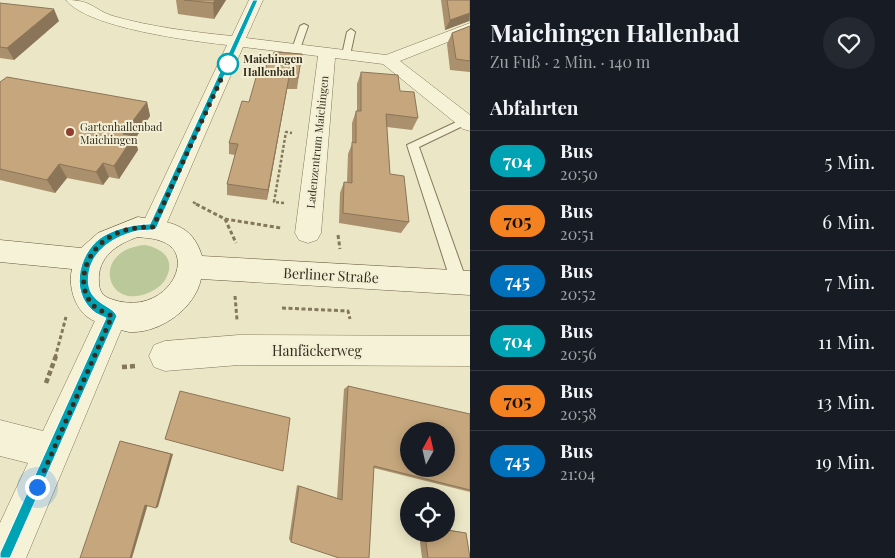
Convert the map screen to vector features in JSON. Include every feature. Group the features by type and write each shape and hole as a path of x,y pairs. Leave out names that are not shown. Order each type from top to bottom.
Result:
{"street":[{"path":"73,0 108,19 197,37 388,60 470,28"},
{"path":"153,227 256,0"},
{"name":"Ladenzentrum Maichingen","path":"308,233 336,53"},
{"path":"388,60 467,123"},
{"path":"138,227 153,227 177,236 185,244 191,255 192,267 189,282 180,296 166,308 149,316 130,318 112,316 96,307 86,294 83,277 88,260 96,248 108,238 138,227"},
{"path":"0,251 88,260"},
{"name":"Berliner Straße","path":"192,267 465,282"},
{"path":"5,558 112,316"},
{"name":"Hanfäckerweg","path":"165,356 239,350 470,351"},
{"path":"0,438 53,452"}],"lane":[{"path":"296,49 304,26"},
{"path":"336,53 351,32"},
{"path":"465,282 413,145 467,123"}],"path":[{"path":"197,202 225,219 308,233"},
{"path":"282,308 348,311"}],"green space":[{"path":"145,245 161,251 168,259 169,270 166,279 160,286 148,293 134,296 122,294 114,287 110,278 111,267 116,257 128,249"}],"building":[{"path":"184,0 215,0 213,3"},
{"path":"447,0 470,0 470,13 450,20"},
{"path":"0,3 54,9 7,48 0,47"},
{"path":"470,26 470,61 456,59 452,33"},
{"path":"274,52 302,54 298,78 289,77 268,190 227,184 238,144 229,143 242,101 249,102 257,74 264,75 268,59 272,60"},
{"path":"361,72 398,75 400,91 414,92 418,118 386,114 390,174 404,176 409,222 343,213 344,182 352,183 352,142 356,143 356,111 361,111"},
{"name":"Gartenhallenbad Maichingen","path":"7,77 147,102 123,134 134,136 114,166 103,163 96,172 59,164 47,180 0,169 0,82"},
{"path":"348,386 470,414 470,490 422,478 455,478 455,422 400,422 400,472 374,466 369,558 339,558 291,542 299,486 342,500"},
{"path":"180,391 290,418 283,471 165,439"},
{"path":"120,441 171,454 156,508 145,505 130,558 80,558"},
{"path":"455,531 466,533 470,558 428,558 426,542 455,542"}],"bus line":[{"name":"704","path":"5,558 53,452 90,362 112,316 96,307 86,294 83,277 88,260 96,248 108,238 122,231 138,227 153,227 256,0"}],"place":[{"name":"Maichingen Hallenbad","path":"228,64"},
{"name":"Gartenhallenbad Maichingen","path":"70,132"}],"route":[{"path":"37,487 90,362 112,316 96,307 86,294 83,277 88,260 96,248 108,238 122,231 138,227 153,227 229,62 228,64"}]}
